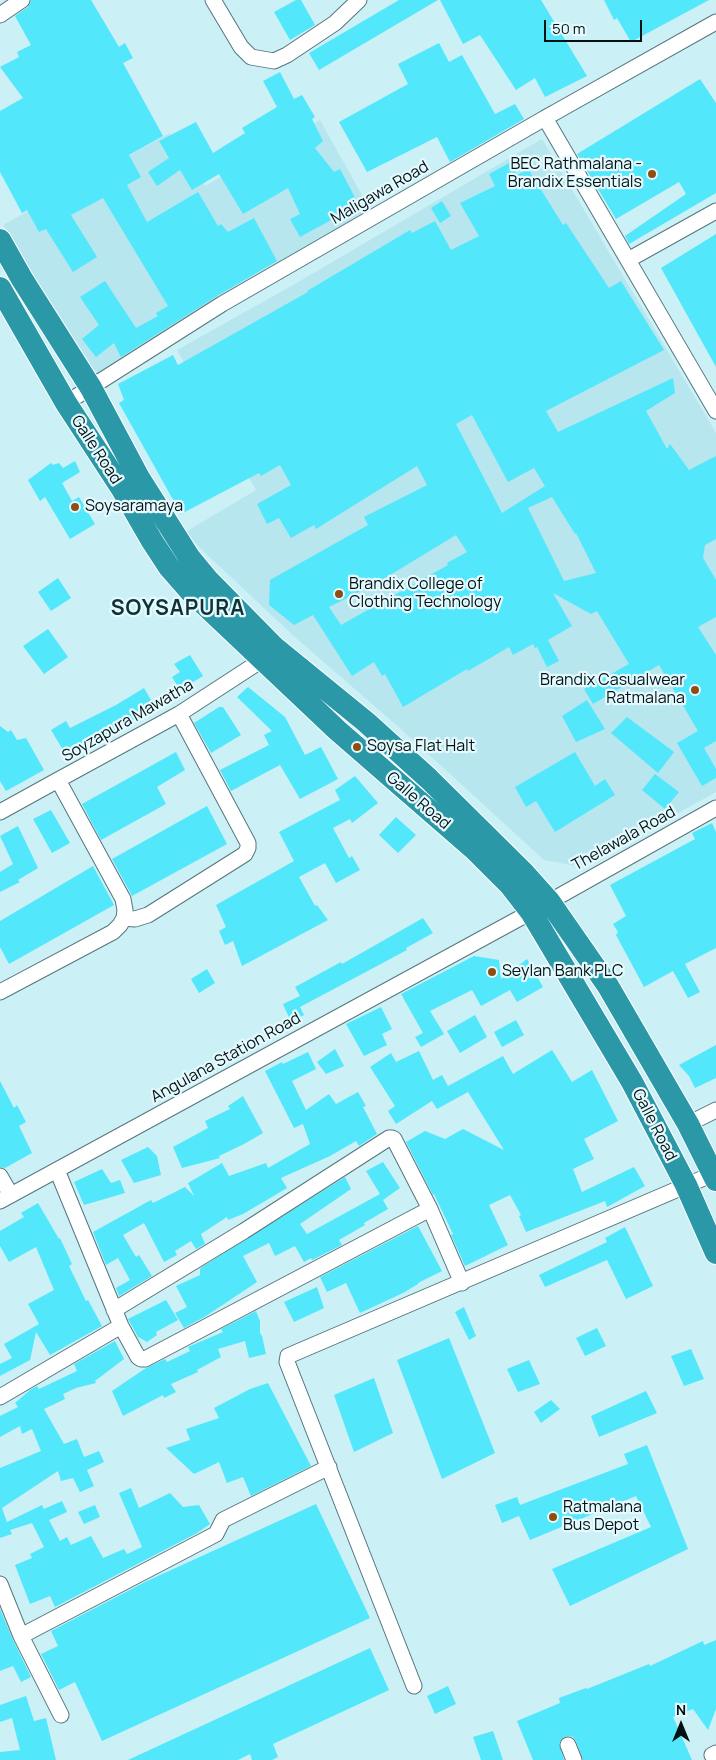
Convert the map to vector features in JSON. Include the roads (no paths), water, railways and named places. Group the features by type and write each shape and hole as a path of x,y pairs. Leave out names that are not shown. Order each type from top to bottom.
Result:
{"highway":[{"name":"Galle Road","path":"0,240 22,279 91,388 139,478 189,557 268,654 337,730 475,850 510,885 540,907 608,986 688,1124 715,1177"},
{"name":"Galle Road","path":"0,288 66,403 122,488 152,541 169,566 190,591 268,654"},
{"name":"Galle Road","path":"540,907 686,1185 716,1253"}],"street":[{"path":"0,15 22,0"},
{"path":"213,0 241,47 251,57 274,61 287,55 335,24 359,0"},
{"name":"Maligawa Road","path":"66,403 222,304 716,22"},
{"path":"716,26 545,118 716,411"},
{"path":"628,260 716,211"},
{"name":"Soyzapura Mawatha","path":"124,918 123,899 58,780 179,714 268,654"},
{"path":"0,992 113,932 124,918 136,919 148,915 245,854 248,842 179,714"},
{"path":"0,812 58,780"},
{"name":"Thelawala Road","path":"540,907 716,808"},
{"name":"Angulana Station Road","path":"6,1198 540,907"},
{"path":"688,1124 716,1110"},
{"path":"114,1310 244,1232 389,1138 394,1139 430,1209 462,1283"},
{"path":"57,1170 121,1326 138,1357 141,1359 145,1359 430,1209"},
{"path":"0,1176 6,1198"},
{"path":"414,1686 287,1362 288,1356 462,1283 686,1185 715,1177"},
{"path":"0,1398 121,1326"},
{"path":"21,1636 216,1534 223,1520 329,1467"},
{"path":"0,1584 21,1636 61,1714"},
{"path":"568,1745 574,1760"}],"place":[{"name":"BEC Rathmalana - Brandix Essentials","path":"652,174"},
{"name":"Soysaramaya","path":"75,507"},
{"name":"Brandix College of Clothing Technology","path":"339,594"},
{"name":"Brandix Casualwear Ratmalana","path":"695,690"},
{"name":"Soysa Flat Halt","path":"357,747"},
{"name":"Seylan Bank PLC","path":"492,972"},
{"name":"Ratmalana Bus Depot","path":"553,1517"}],"district":[{"name":"SOYSAPURA","path":"178,609"}]}
